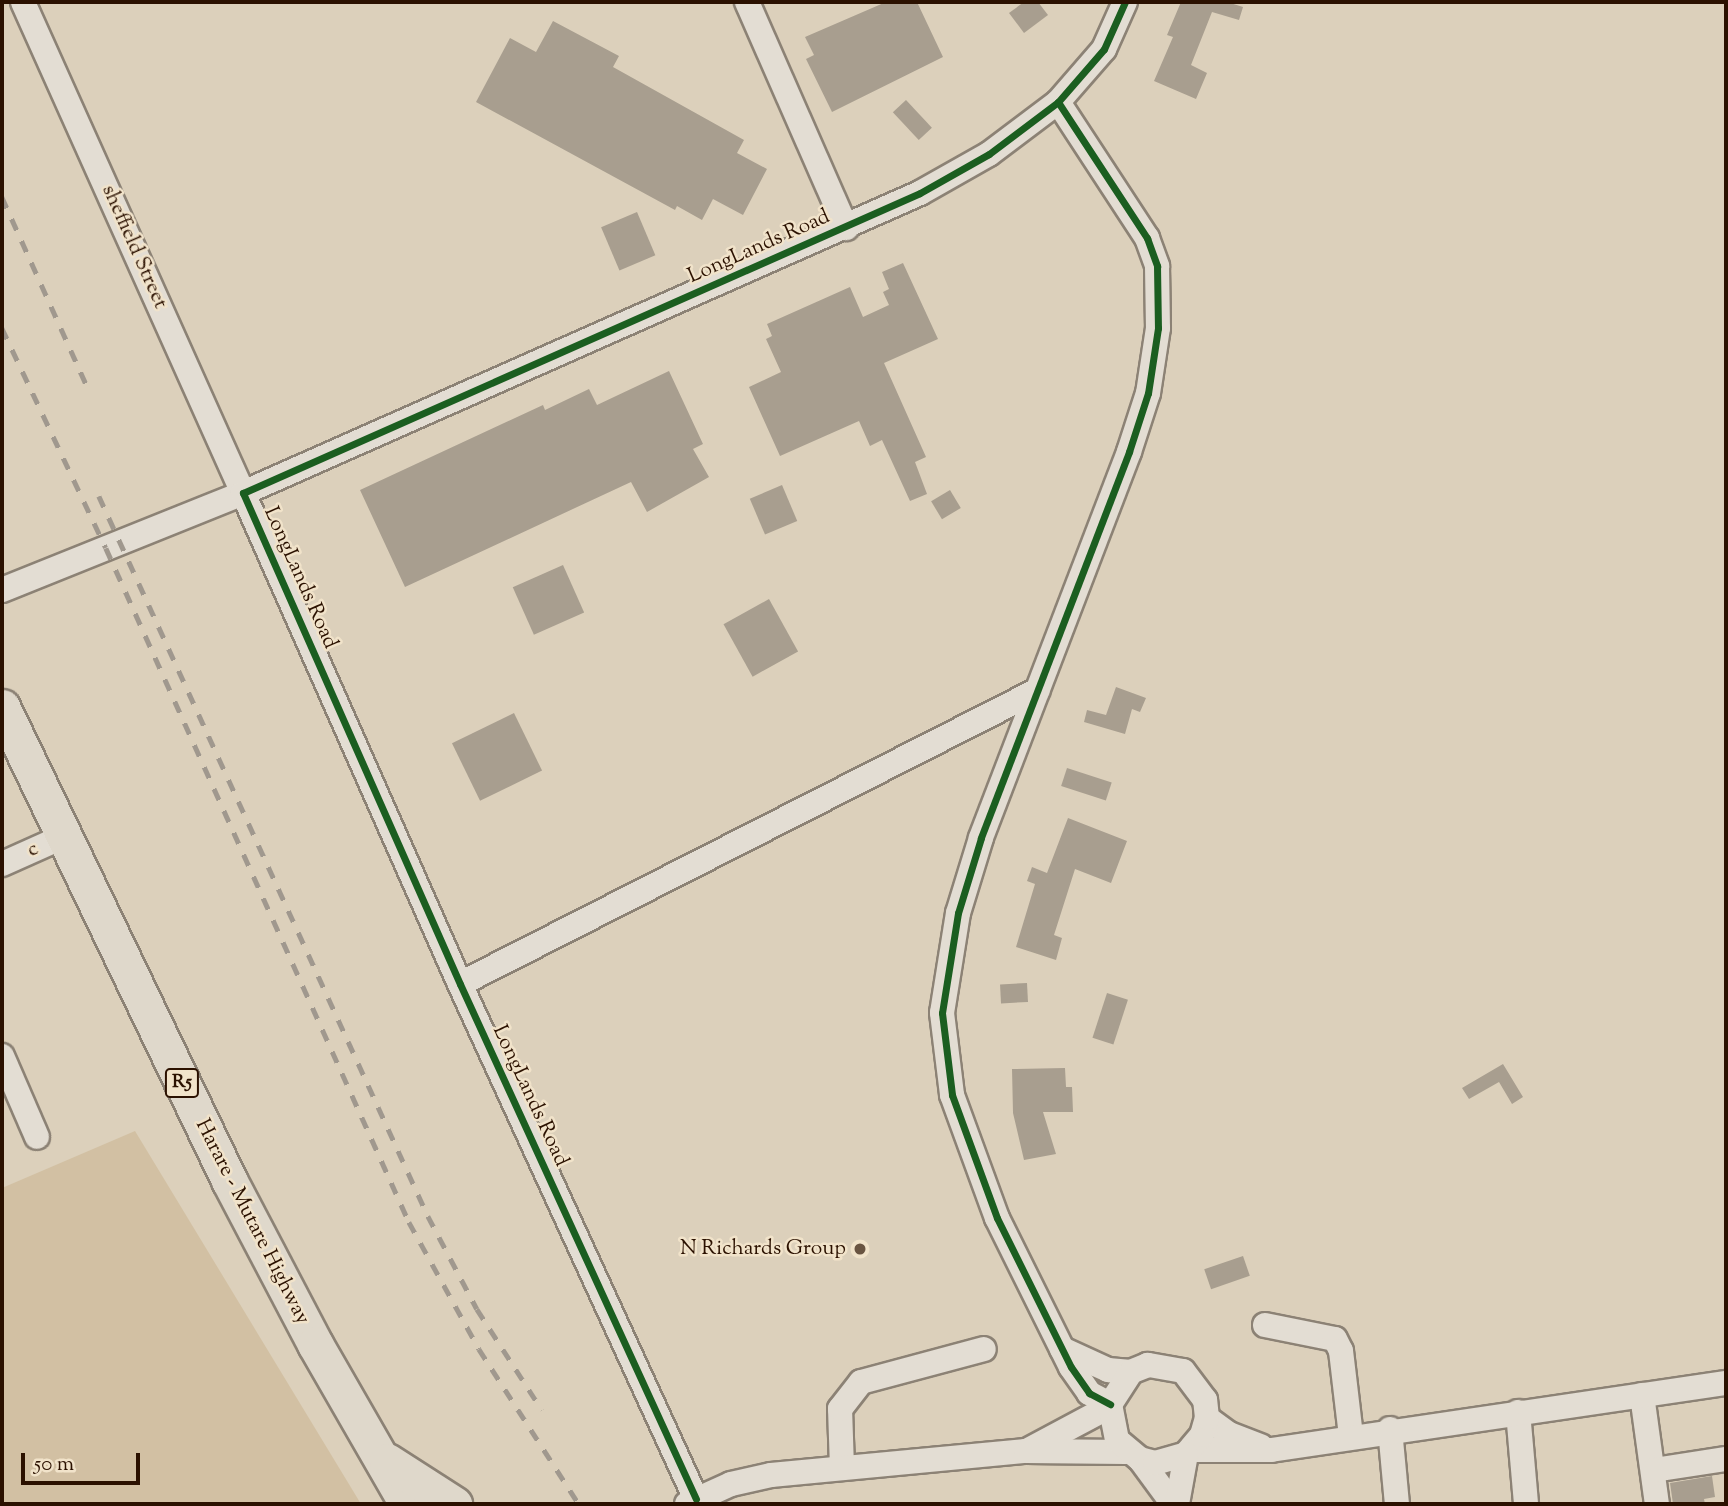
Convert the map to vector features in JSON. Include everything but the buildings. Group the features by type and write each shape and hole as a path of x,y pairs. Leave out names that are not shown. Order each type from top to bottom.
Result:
{"highway":[{"name":"Harare - Mutare Highway","path":"2,706 229,1180 375,1453 407,1504"},
{"path":"375,1453 454,1504"}],"street":[{"name":"sheffield Street","path":"23,2 243,493"},
{"path":"747,2 846,228"},
{"name":"LongLands Road","path":"692,1502 243,493 846,228 989,154 1058,102 1104,50 1125,2"},
{"path":"1058,102 1147,238 1157,266 1161,298 1144,405 981,838 958,913 942,1013 952,1095 997,1218 1062,1349 1089,1393 1110,1406"},
{"path":"2,590 243,493"},
{"path":"460,984 1038,690"},
{"name":"c","path":"5,854 65,836"},
{"path":"2,1056 37,1137"},
{"path":"1265,1325 1335,1339 1341,1351 1351,1436"},
{"path":"842,1468 840,1409 861,1382 984,1349"},
{"path":"1062,1349 1108,1370 1131,1372 1148,1365 1183,1371 1205,1400 1207,1418 1189,1452 1175,1504"},
{"path":"1026,1451 1110,1406 1131,1372"},
{"path":"692,1502 731,1484 771,1475 1026,1451 1133,1455 1164,1462 1189,1452 1271,1450 1390,1429 1726,1383"},
{"path":"1642,1395 1657,1504"},
{"path":"1110,1406 1111,1427 1175,1504"},
{"path":"1518,1412 1526,1504"},
{"path":"1207,1418 1229,1434 1271,1450"},
{"path":"1390,1429 1397,1504"},
{"path":"1654,1469 1726,1459"}],"shaded area":[{"path":"135,1131 361,1504 2,1504 2,1188"}],"railway":[{"path":"2,197 86,384"},
{"path":"2,328 106,548 409,1222 479,1349 579,1504"},
{"path":"99,496 428,1216 477,1309 542,1410"}],"cycle path":[{"path":"696,1499 460,984 243,493 920,193 989,154 1058,102 1104,49 1125,2"},
{"path":"1058,102 1147,238 1157,266 1158,328 1148,393 1129,452 981,838 958,913 942,1013 952,1095 997,1218 1071,1367 1089,1393 1110,1404"}],"place":[{"name":"N Richards Group","path":"860,1249"}]}
